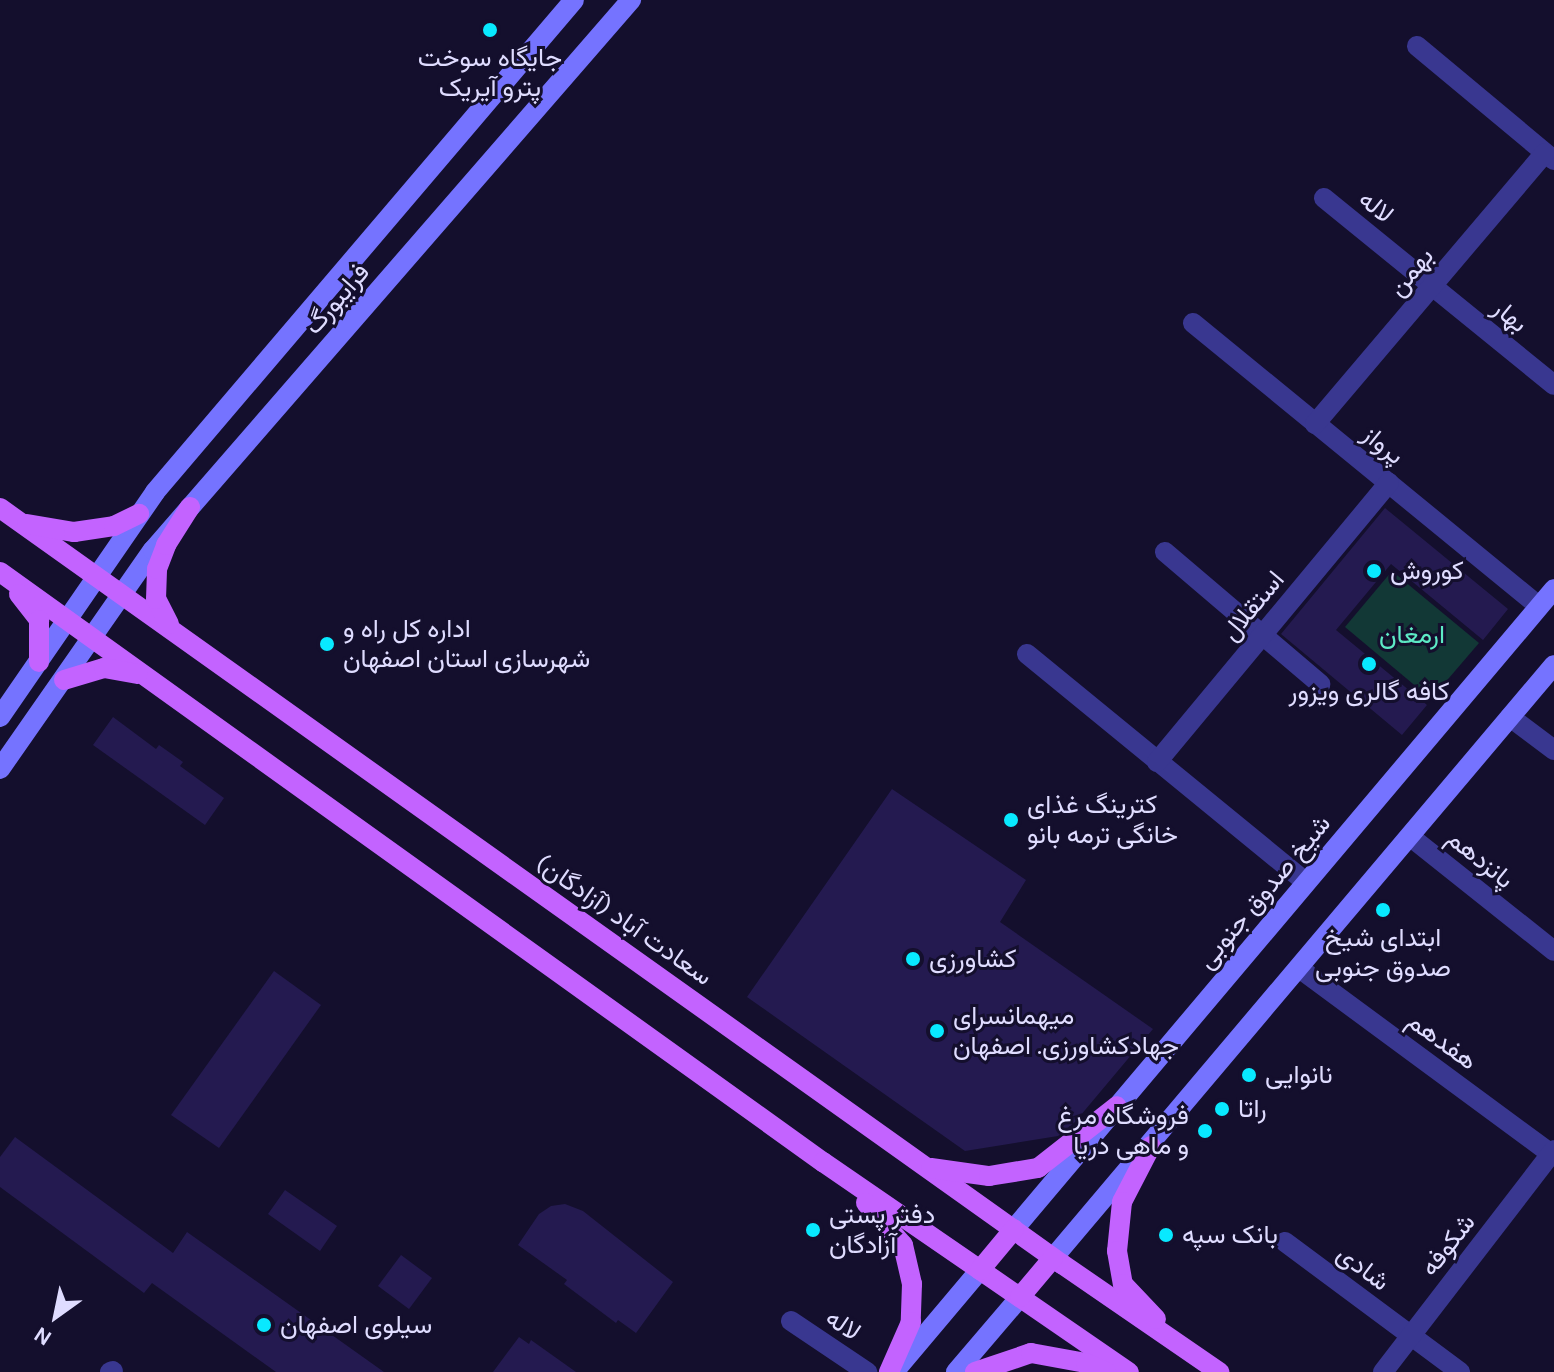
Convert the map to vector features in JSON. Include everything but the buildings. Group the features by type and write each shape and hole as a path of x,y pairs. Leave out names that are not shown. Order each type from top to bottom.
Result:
{"main road":[{"name":"فرایبورگ","path":"0,717 139,514 574,0"},
{"name":"فرایبورگ","path":"0,769 153,550 631,0"},
{"path":"179,636 163,618 156,599 157,569 166,545 190,507"},
{"name":"سعادت آباد (آزادگان)","path":"0,508 1053,1258 1219,1372"},
{"path":"21,523 74,532 114,526 139,514"},
{"path":"2,573 823,1162 1129,1372"},
{"path":"2,573 39,620 39,662"},
{"name":"شیخ صدوق جنوبی","path":"1014,1229 1554,589"},
{"path":"956,1372 1412,838 1554,665"},
{"path":"64,680 104,668 146,675"},
{"path":"928,1168 989,1176 1038,1168 1117,1106"},
{"path":"1151,1146 1122,1202 1117,1251 1123,1284 1187,1350"},
{"path":"823,1162 876,1212 903,1245 912,1284 911,1322 891,1372"},
{"path":"891,1372 1014,1229"},
{"path":"975,1372 1031,1353 1086,1363 1106,1372"}],"street":[{"name":"بهمن","path":"1315,424 1550,156 1417,46"},
{"name":"لاله","path":"1324,198 1433,286"},
{"name":"بهار","path":"1433,286 1554,385"},
{"name":"پرواز","path":"1193,323 1539,606"},
{"name":"استقلال","path":"1157,762 1389,483"},
{"path":"1165,552 1320,684"},
{"path":"1027,654 1306,882"},
{"path":"1510,717 1554,750"},
{"name":"پانزدهم","path":"1412,838 1554,951"},
{"name":"هفدهم","path":"1299,968 1553,1153"},
{"name":"شکوفه","path":"1383,1372 1553,1153"},
{"name":"شادی","path":"1285,1242 1460,1372"},
{"name":"لاله","path":"791,1321 867,1372"}],"green space":[{"name":"ارمغان","path":"1392,571 1479,643 1431,699 1345,627"}],"place":[{"name":"جایگاه سوخت پترو آیریک","path":"490,30"},
{"name":"کوروش","path":"1374,571"},
{"name":"اداره کل راه و شهرسازی استان اصفهان","path":"327,644"},
{"name":"کافه گالری ویزور","path":"1369,664"},
{"name":"کترینگ غذای خانگی ترمه بانو","path":"1011,820"},
{"name":"ابتدای شیخ صدوق جنوبی","path":"1383,910"},
{"name":"کشاورزی","path":"913,959"},
{"name":"میهمانسرای جهادکشاورزی. اصفهان","path":"937,1031"},
{"name":"نانوایی","path":"1249,1075"},
{"name":"راتا","path":"1222,1109"},
{"name":"فروشگاه مرغ و ماهی دریا","path":"1205,1131"},
{"name":"دفتر پستی آزادگان","path":"813,1230"},
{"name":"بانک سپه","path":"1166,1235"},
{"name":"سیلوی اصفهان","path":"264,1325"}]}
